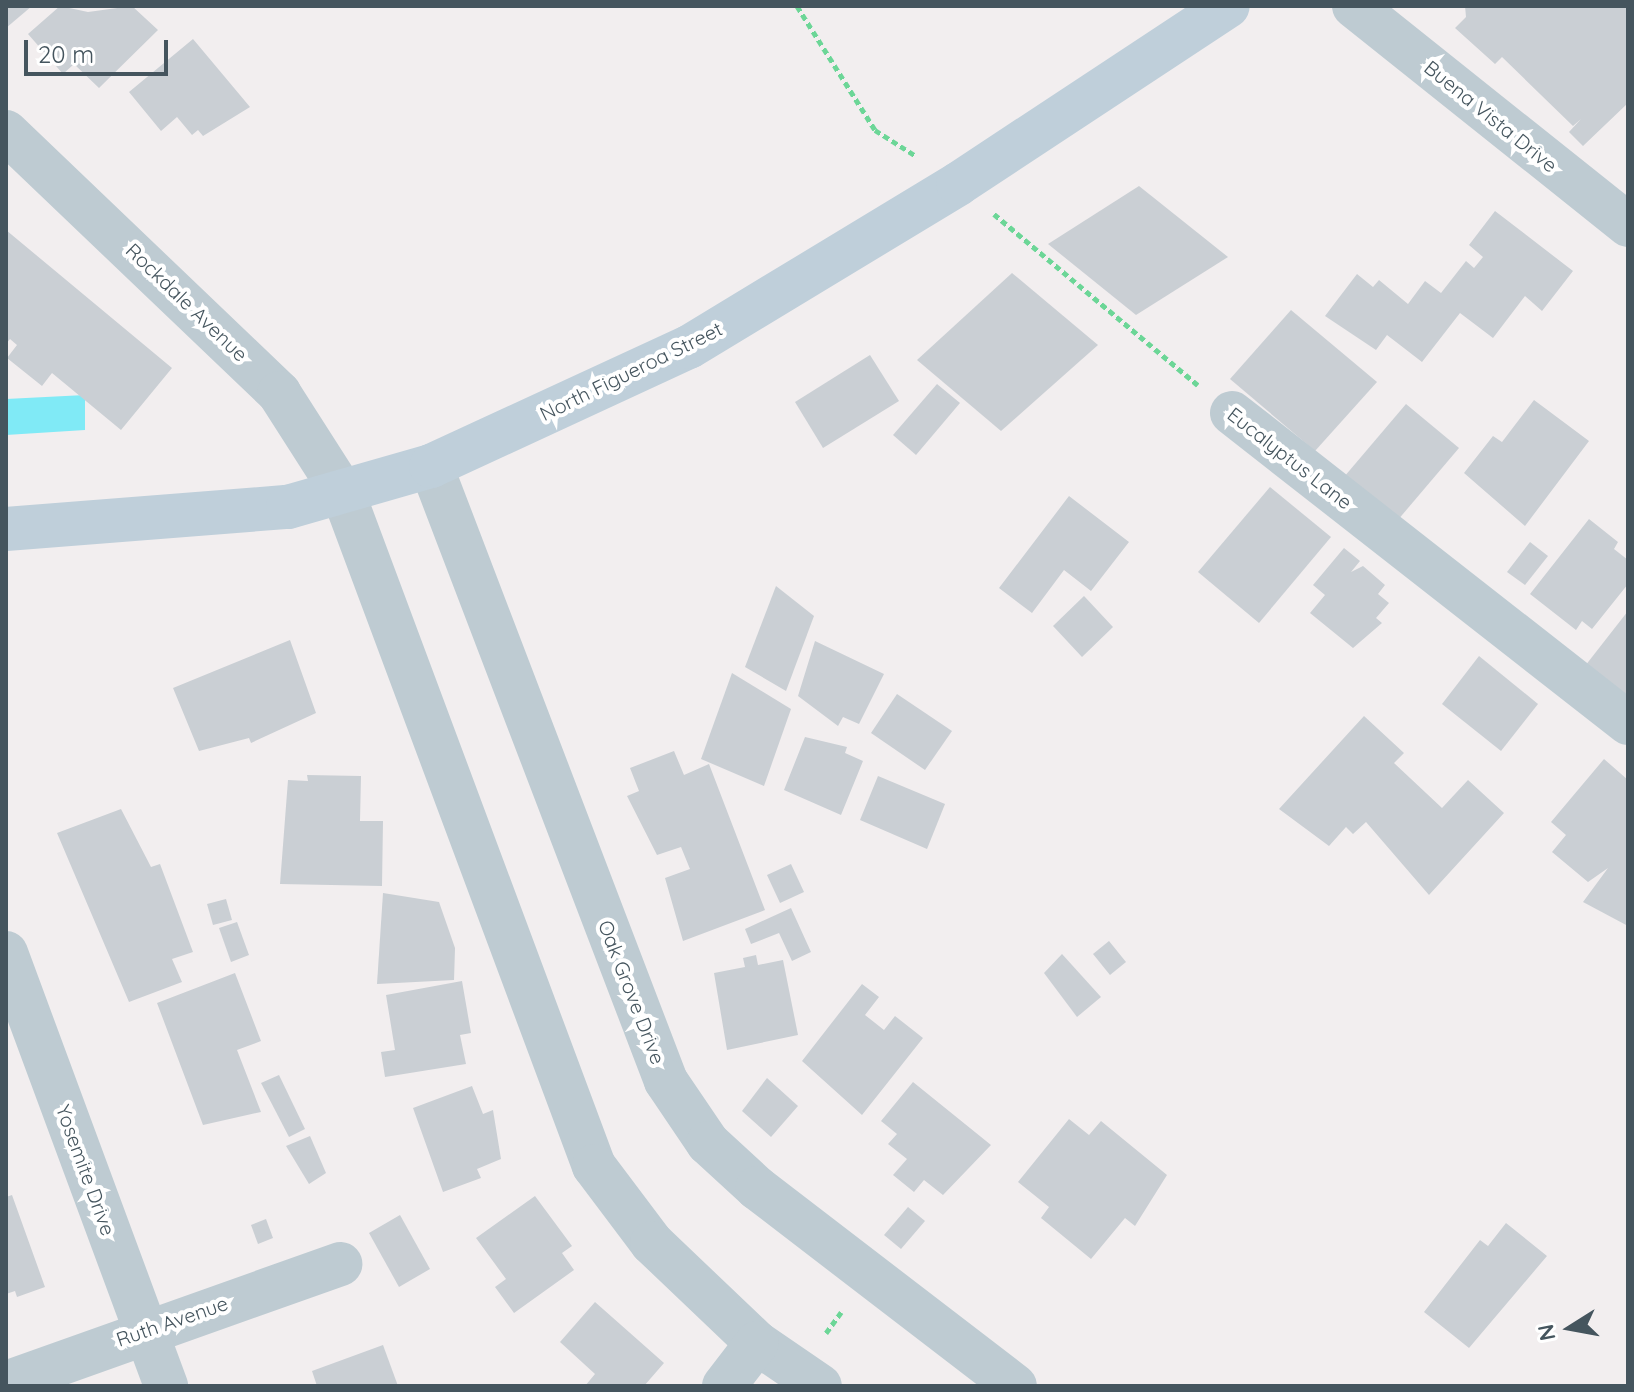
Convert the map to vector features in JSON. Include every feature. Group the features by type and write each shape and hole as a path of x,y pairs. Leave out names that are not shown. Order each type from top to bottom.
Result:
{"main road":[{"name":"North Figueroa Street","path":"6,529 183,519 343,493 431,466 689,347 958,184 1228,6"}],"street":[{"name":"Buena Vista Drive","path":"1354,6 1628,225"},
{"name":"Rockdale Avenue","path":"6,132 279,393 343,493"},
{"name":"Eucalyptus Lane","path":"1232,413 1628,723"},
{"name":"Oak Grove Drive","path":"431,466 666,1081 708,1143 1015,1386"},
{"path":"343,493 594,1166 652,1243 757,1343 810,1378"},
{"name":"Yosemite Drive","path":"6,953 166,1386"},
{"name":"Ruth Avenue","path":"6,1383 145,1330 340,1264"},
{"path":"724,1386 757,1343"}],"path":[{"name":"Eucalyptus Lane","path":"797,6 875,130 958,184 1232,413"},
{"path":"810,1378 870,1270"}],"water":[{"path":"85,395 85,430 6,435 6,399"}],"building":[{"path":"6,6 32,6 6,28"},
{"path":"60,6 88,12 132,6 158,30 99,88 74,64 63,74 28,34"},
{"path":"1465,6 1628,6 1628,103 1583,146 1569,132 1581,119 1573,126 1502,57 1495,64 1455,28 1466,17"},
{"path":"193,39 250,107 203,136 198,130 192,135 177,117 161,131 129,92"},
{"path":"1139,186 1228,257 1136,315 1048,244"},
{"path":"1495,211 1573,271 1542,311 1525,296 1493,338 1460,313 1422,362 1387,335 1376,350 1325,316 1357,274 1373,287 1379,280 1408,304 1425,281 1441,293 1466,261 1474,268 1483,257 1469,245"},
{"path":"6,230 172,368 121,430 52,373 42,386 7,358 17,345 10,339 6,344"},
{"path":"1012,273 1098,345 1001,431 917,360"},
{"path":"1291,310 1377,382 1315,451 1230,379"},
{"path":"870,355 899,401 823,448 795,402"},
{"path":"937,384 960,403 916,455 893,435"},
{"path":"1534,400 1589,441 1525,526 1464,473 1493,436 1502,442"},
{"path":"1406,404 1459,448 1397,521 1344,477"},
{"path":"1270,487 1331,537 1259,623 1198,572"},
{"path":"1069,496 1129,542 1091,591 1064,570 1032,613 999,588"},
{"path":"1589,519 1618,542 1614,549 1628,560 1628,584 1592,629 1582,621 1576,630 1530,594"},
{"path":"1530,542 1548,556 1525,585 1507,572"},
{"path":"1344,548 1360,561 1351,572 1363,566 1385,585 1378,594 1389,603 1376,618 1382,623 1353,648 1310,613 1325,595 1313,585"},
{"path":"776,586 814,616 786,691 745,667"},
{"path":"1084,596 1113,627 1082,657 1053,626"},
{"path":"1628,611 1628,700 1585,666"},
{"path":"290,640 316,713 251,743 249,738 199,751 173,688"},
{"path":"815,641 884,674 859,724 843,717 838,726 798,696"},
{"path":"1479,656 1538,704 1501,751 1442,704"},
{"path":"732,673 791,709 764,786 701,759"},
{"path":"897,694 952,731 925,770 871,733"},
{"path":"1364,716 1404,753 1394,763 1442,808 1468,780 1504,813 1429,895 1366,822 1353,834 1346,827 1329,846 1279,809"},
{"path":"805,737 847,747 845,753 863,761 841,815 784,790"},
{"path":"674,751 684,775 709,764 765,910 683,941 665,878 690,869 681,847 657,855 627,796 639,791 630,768"},
{"path":"1604,759 1628,780 1628,926 1583,902 1608,868 1588,882 1552,852 1566,835 1551,822"},
{"path":"307,775 361,776 360,821 383,821 382,886 280,884 288,780 308,781"},
{"path":"878,776 945,804 927,849 860,820"},
{"path":"121,809 151,867 160,864 193,952 172,959 182,982 129,1002 57,833"},
{"path":"791,864 804,892 780,903 767,875"},
{"path":"383,893 439,902 455,948 454,980 377,984"},
{"path":"226,899 232,920 213,925 207,904"},
{"path":"791,908 811,952 792,961 779,933 751,944 745,929"},
{"path":"237,922 249,955 231,962 219,928"},
{"path":"1109,941 1126,962 1110,975 1093,954"},
{"path":"1062,954 1101,997 1077,1017 1044,973"},
{"path":"756,955 758,965 783,960 798,1035 727,1050 714,973 745,967 743,958"},
{"path":"235,973 261,1041 237,1050 261,1112 203,1125 157,1003"},
{"path":"462,981 471,1033 460,1035 466,1064 385,1077 381,1052 395,1050 386,995"},
{"path":"862,984 879,997 865,1015 884,1030 895,1016 923,1038 862,1115 802,1061"},
{"path":"279,1075 305,1129 289,1137 261,1083"},
{"path":"767,1078 798,1106 771,1137 742,1111"},
{"path":"913,1082 991,1145 943,1195 924,1180 914,1192 893,1175 907,1159 888,1144 897,1134 881,1121"},
{"path":"472,1086 483,1114 493,1110 501,1159 477,1169 481,1178 443,1192 413,1108"},
{"path":"1069,1119 1089,1135 1101,1121 1167,1175 1135,1226 1125,1218 1091,1259 1041,1218 1049,1207 1018,1182"},
{"path":"310,1136 326,1173 309,1184 286,1146"},
{"path":"12,1195 45,1287 17,1297 15,1291 6,1294 6,1197"},
{"path":"535,1196 572,1246 562,1253 574,1270 514,1313 495,1287 506,1279 476,1238"},
{"path":"908,1207 925,1221 901,1249 884,1235"},
{"path":"400,1215 430,1269 399,1287 369,1233"},
{"path":"266,1219 273,1238 258,1244 251,1225"},
{"path":"1506,1223 1547,1256 1469,1348 1424,1312 1480,1240 1488,1246"},
{"path":"595,1302 664,1363 644,1386 585,1386 595,1374 560,1342"},
{"path":"383,1345 398,1386 317,1386 312,1371"}]}
